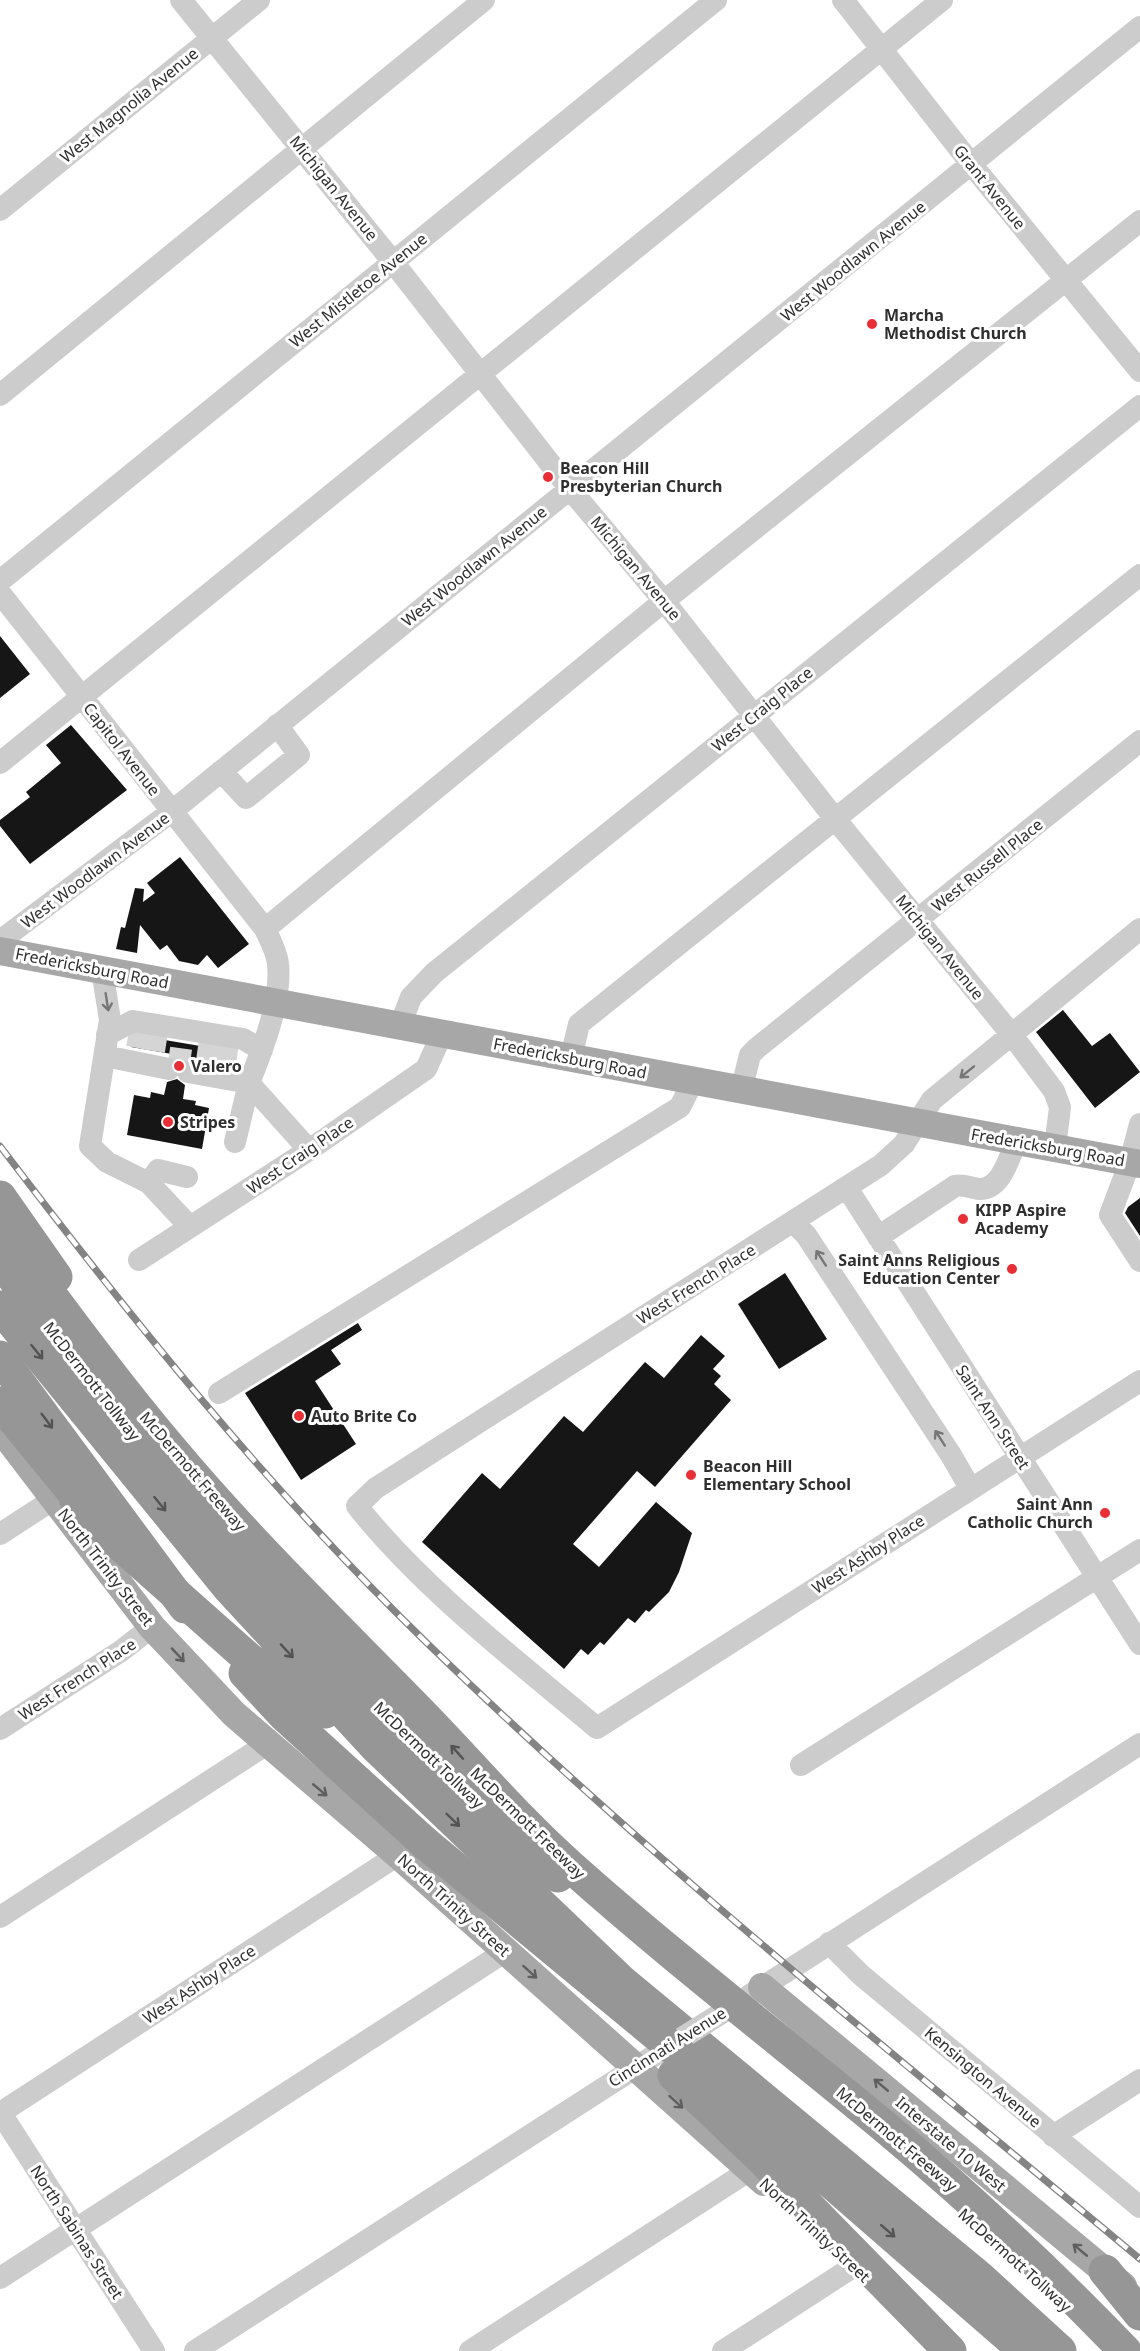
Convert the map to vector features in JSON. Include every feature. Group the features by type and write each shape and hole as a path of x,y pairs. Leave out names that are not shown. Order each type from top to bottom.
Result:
{"highway":[{"path":"0,1197 170,1444 340,1666"},
{"name":"McDermott Freeway","path":"0,1227 171,1449 261,1550 425,1717 491,1791 567,1864 710,1986 815,2069 951,2184 1061,2284 1125,2351"},
{"name":"McDermott Tollway","path":"0,1260 109,1406 340,1666 468,1794 595,1910 939,2191 1028,2269 1113,2351"},
{"name":"McDermott Tollway","path":"0,1307 229,1588 376,1747 621,1981 979,2277 1060,2351"},
{"path":"0,1357 185,1607"},
{"path":"0,1403 120,1547 185,1607 412,1849 762,2159 950,2351"},
{"path":"0,1427 124,1548 249,1659 376,1747"},
{"path":"412,1849 756,2117 1025,2351"},
{"path":"856,2265 968,2351"},
{"path":"1105,2271 1140,2314"}],"main road":[{"name":"Fredericksburg Road","path":"0,951 1135,1163"},
{"name":"North Trinity Street","path":"0,1427 152,1628 234,1714 267,1744 412,1849 506,1951 856,2265 942,2351"},
{"name":"Interstate 10 West","path":"762,1987 1140,2301"}],"street":[{"name":"Michigan Avenue","path":"181,0 393,262 570,489 664,601 836,820 1012,1035 1054,1091 1060,1107 1055,1148"},
{"name":"West Magnolia Avenue","path":"0,210 259,0"},
{"path":"0,395 484,0"},
{"name":"West Mistletoe Avenue","path":"0,581 716,0"},
{"name":"Grant Avenue","path":"843,0 972,165 1140,371"},
{"path":"0,763 942,0"},
{"name":"West Woodlawn Avenue","path":"0,941 171,812 1140,27"},
{"path":"265,929 664,601 1140,221"},
{"name":"West Craig Place","path":"400,1026 411,997 434,973 1140,406"},
{"path":"571,1058 579,1024 1140,575"},
{"name":"Capitol Avenue","path":"0,593 265,929 278,963 274,1002 262,1050 249,1083 235,1142"},
{"path":"221,771 245,798 268,780 299,754 277,725"},
{"name":"West Russell Place","path":"741,1091 750,1055 757,1048 1140,741"},
{"path":"245,752 268,780"},
{"name":"West French Place","path":"597,1728 497,1644 383,1539 357,1506 376,1488 847,1188 898,1151 932,1101 1140,929"},
{"path":"102,970 110,1020 90,1146 107,1162 149,1183 190,1227"},
{"path":"106,1046 133,1021 181,1050 249,1083 309,1150"},
{"path":"181,1050 183,1032"},
{"name":"West Craig Place","path":"139,1260 309,1150 426,1069 442,1034"},
{"path":"106,1046 181,1050 243,1039 262,1050"},
{"path":"219,1393 680,1107 693,1082"},
{"path":"1140,1124 1135,1163 1110,1215 1140,1261"},
{"path":"878,1237 955,1186 962,1185 978,1189 996,1182 1016,1142"},
{"path":"149,1183 158,1170 187,1177"},
{"name":"Saint Ann Street","path":"847,1188 1140,1644"},
{"path":"793,1222 818,1254 951,1455 970,1488"},
{"name":"West Ashby Place","path":"597,1728 1140,1380"},
{"path":"0,1534 54,1499"},
{"path":"801,1764 1140,1550"},
{"name":"West French Place","path":"0,1729 122,1651 152,1628"},
{"path":"0,1917 267,1744"},
{"name":"Cincinnati Avenue","path":"195,2351 1140,1744"},
{"name":"West Ashby Place","path":"0,2112 412,1849"},
{"name":"Kensington Avenue","path":"829,1944 861,1975 1140,2207"},
{"path":"0,2278 506,1951"},
{"path":"1053,2136 1140,2080"},
{"name":"North Sabinas Street","path":"0,2112 154,2351"},
{"path":"470,2351 750,2170"},
{"path":"723,2351 856,2265"}],"building":[{"path":"0,636 30,674 0,698"},
{"path":"71,725 127,790 30,864 0,826 0,820 30,797 26,792 61,763 46,745"},
{"path":"180,857 249,944 218,968 207,955 198,965 179,961 167,945 160,950 140,925 137,953 116,949 121,927 125,928 135,888 144,889 143,902 155,893 147,883"},
{"path":"1063,1010 1092,1046 1110,1033 1140,1072 1095,1108 1036,1032"},
{"path":"135,1035 230,1051 228,1064 190,1057 180,1062 172,1054 131,1047"},
{"name":"Stripes","path":"177,1079 185,1085 183,1099 196,1101 195,1105 209,1108 202,1149 127,1135 134,1095 150,1098 151,1092 164,1095 167,1082"},
{"path":"1140,1198 1140,1236 1125,1213 1128,1207"},
{"path":"785,1273 827,1339 779,1369 738,1304"},
{"name":"Auto Brite Co","path":"358,1323 362,1330 331,1350 341,1364 315,1381 356,1444 301,1480 245,1393"},
{"path":"701,1335 725,1356 713,1369 721,1376 714,1384 731,1400 655,1487 637,1471 573,1544 599,1567 656,1502 692,1533 679,1572 669,1592 649,1612 646,1610 635,1623 628,1618 604,1645 600,1642 588,1655 581,1649 564,1669 422,1542 482,1473 500,1489 564,1416 583,1432 645,1362 664,1378"}],"tunnel":[{"path":"137,1048 141,1028"},
{"path":"154,1051 157,1031"},
{"path":"178,1070 183,1035"},
{"path":"207,1061 210,1040"},
{"path":"225,1064 228,1043"}],"railway":[{"path":"0,1146 205,1404 314,1527 429,1645 514,1726 689,1882 868,2034 1140,2259"}],"place":[{"name":"Marcha Methodist Church","path":"872,324"},
{"name":"Beacon Hill Presbyterian Church","path":"548,477"},
{"name":"Valero","path":"179,1066"},
{"name":"Stripes","path":"168,1122"},
{"name":"KIPP Aspire Academy","path":"963,1219"},
{"name":"Saint Anns Religious Education Center","path":"1012,1269"},
{"name":"Auto Brite Co","path":"299,1416"},
{"name":"Beacon Hill Elementary School","path":"691,1475"},
{"name":"Saint Ann Catholic Church","path":"1105,1513"}]}
